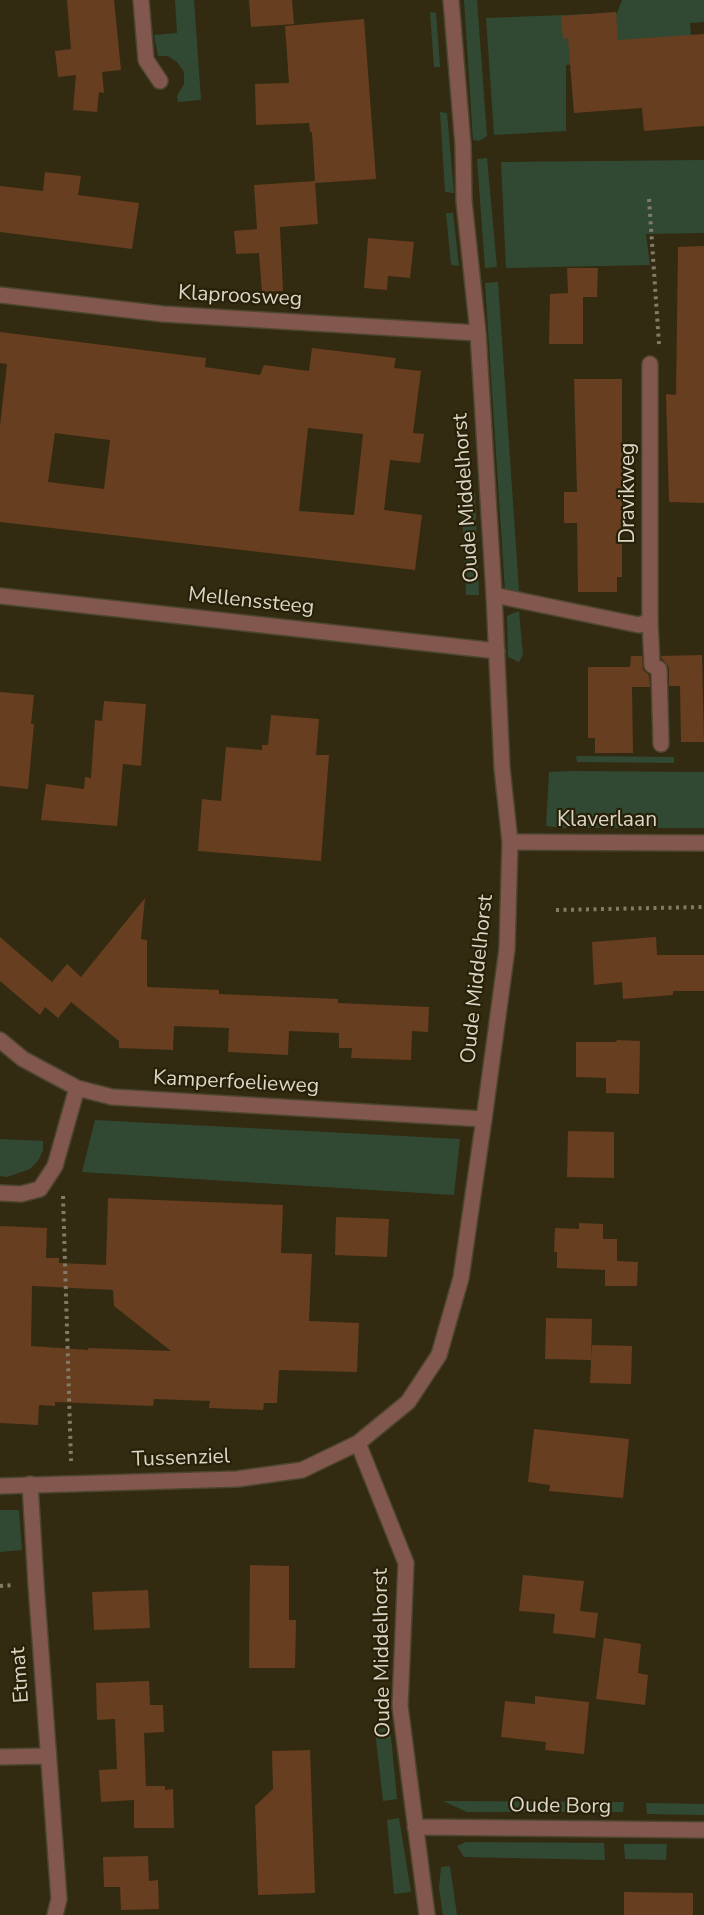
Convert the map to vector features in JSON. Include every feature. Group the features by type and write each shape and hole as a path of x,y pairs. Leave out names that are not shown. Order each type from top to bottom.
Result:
{"street":[{"path":"141,0 146,60 160,81"},
{"name":"Oude Middelhorst","path":"427,1915 400,1706 406,1563 358,1443 408,1402 439,1355 461,1278 507,949 510,842 502,768 478,333 464,201 463,145 451,0"},
{"name":"Klaproosweg","path":"0,296 163,314 478,333"},
{"name":"Dravikweg","path":"650,364 650,621 652,665 659,669 661,744"},
{"path":"494,595 639,626 650,621"},
{"name":"Mellenssteeg","path":"0,596 497,651"},
{"name":"Klaverlaan","path":"510,842 704,843"},
{"name":"Kamperfoelieweg","path":"0,1040 23,1059 77,1089 112,1097 484,1119"},
{"path":"0,1193 21,1194 40,1189 55,1166 77,1089"},
{"name":"Tussenziel","path":"0,1486 237,1479 302,1470 358,1443"},
{"name":"Etmat","path":"30,1484 59,1899 56,1915"},
{"path":"0,1757 48,1756"},
{"name":"Oude Borg","path":"415,1827 704,1830"}],"path":[{"path":"649,199 660,364 650,364"},
{"path":"556,910 704,907"},
{"path":"63,1189 70,1483"}],"green space":[{"path":"175,0 194,0 201,100 178,102 177,96 184,84 184,72 177,62 168,56 158,56 154,35 177,33"},
{"path":"464,0 477,0 487,136 479,141 473,140"},
{"path":"622,0 704,0 704,22 690,23 692,47 614,60 566,65 566,131 494,135 486,18 617,13"},
{"path":"430,12 436,13 440,67 434,67"},
{"path":"440,112 447,113 454,193 445,192"},
{"path":"487,158 497,267 485,268 477,159"},
{"path":"704,160 704,233 646,234 650,265 506,268 501,162"},
{"path":"446,213 453,213 459,266 451,265"},
{"path":"498,282 519,591 505,591 485,283"},
{"path":"461,492 475,493 479,595 466,595"},
{"path":"519,611 523,655 519,662 508,657 507,616"},
{"path":"576,756 674,757 674,763 577,762"},
{"path":"549,772 704,772 704,828 546,826"},
{"path":"95,1120 460,1139 454,1195 82,1172"},
{"path":"0,1139 43,1141 43,1150 38,1161 30,1169 7,1177 0,1176"},
{"path":"0,1510 19,1510 22,1550 0,1552"},
{"path":"390,1727 397,1799 383,1801 375,1730"},
{"path":"443,1801 624,1802 623,1812 467,1812"},
{"path":"646,1803 704,1804 704,1815 647,1814"},
{"path":"399,1818 411,1892 394,1894 387,1820"},
{"path":"466,1842 604,1843 605,1860 464,1857 457,1846"},
{"path":"624,1844 667,1844 666,1860 625,1859"},
{"path":"450,1866 457,1915 443,1915 439,1888 441,1867"}],"building":[{"path":"67,0 114,0 121,70 102,72 104,93 99,92 97,112 73,110 76,75 58,77 55,51 71,49"},
{"path":"249,0 292,0 294,24 251,27"},
{"path":"616,12 618,40 704,34 704,126 644,131 642,108 574,113 568,38 563,39 561,16"},
{"path":"364,19 376,179 315,183 318,224 280,227 283,291 262,292 259,253 236,254 234,231 257,229 254,185 315,181 312,132 310,132 309,123 256,125 255,84 289,83 285,26"},
{"path":"45,172 81,176 78,195 139,203 132,249 0,232 0,186 43,191"},
{"path":"368,238 414,242 410,278 388,276 387,290 364,288"},
{"path":"704,246 704,503 669,502 666,394 676,395 678,247"},
{"path":"567,268 598,268 597,297 583,297 583,344 549,344 550,294 568,293"},
{"path":"0,332 206,358 205,367 260,375 264,365 309,371 312,348 396,358 394,368 421,371 413,433 424,434 420,463 390,460 384,510 422,515 415,570 0,522 0,426 7,364 0,363","holes":["308,428 363,434 354,515 299,511","55,433 110,440 104,489 48,482"]},
{"path":"574,379 622,379 622,577 617,577 617,592 578,592 577,523 564,523 564,492 577,492"},
{"path":"702,655 704,742 681,742 680,686 669,686 669,668 661,656"},
{"path":"631,656 642,656 643,670 649,675 650,687 632,687 633,753 595,753 595,738 588,738 588,667 630,667"},
{"path":"0,692 34,695 31,724 34,724 28,789 0,786"},
{"path":"104,701 146,704 141,766 123,764 117,826 41,820 46,784 84,789 85,777 91,778 95,720 102,721"},
{"path":"271,715 319,719 316,755 329,755 321,861 198,851 202,799 221,801 226,747 262,750 262,745 268,745"},
{"path":"145,898 141,939 147,940 147,987 219,990 219,994 338,999 338,1003 429,1007 428,1032 412,1031 411,1060 351,1058 352,1048 339,1048 339,1033 289,1031 288,1055 228,1052 229,1028 174,1026 173,1050 119,1048 119,1041 71,1002 58,1018 45,1007 40,1015 0,981 0,937 52,982 67,964 81,977"},
{"path":"656,937 657,955 704,955 704,991 673,991 673,995 623,999 622,982 594,985 592,942"},
{"path":"617,1040 640,1041 639,1094 606,1093 606,1078 576,1077 576,1042 616,1042"},
{"path":"568,1131 614,1132 614,1178 567,1177"},
{"path":"108,1198 283,1205 281,1253 312,1254 309,1321 359,1323 357,1372 279,1370 277,1403 264,1403 263,1410 209,1408 210,1401 154,1399 153,1406 55,1402 55,1406 39,1405 38,1425 0,1423 0,1226 47,1228 46,1258 59,1258 59,1263 106,1265","holes":["32,1286 113,1290 114,1306 171,1351 88,1348 88,1350 31,1346"]},
{"path":"336,1217 389,1219 387,1257 335,1255"},
{"path":"579,1223 603,1224 603,1239 617,1239 617,1261 638,1262 637,1286 605,1286 605,1270 557,1268 557,1252 554,1252 555,1228 579,1229"},
{"path":"546,1318 592,1319 591,1360 545,1359"},
{"path":"592,1345 632,1346 631,1384 590,1383"},
{"path":"534,1429 629,1439 623,1498 549,1491 550,1485 528,1482"},
{"path":"250,1565 289,1566 289,1620 296,1620 295,1668 249,1668"},
{"path":"523,1575 584,1581 580,1611 598,1613 595,1638 553,1633 555,1614 519,1611"},
{"path":"148,1590 150,1628 94,1630 92,1592"},
{"path":"604,1638 641,1644 638,1673 648,1675 645,1705 596,1699"},
{"path":"149,1681 150,1705 163,1705 164,1732 144,1733 146,1786 165,1786 165,1790 173,1789 174,1828 134,1828 134,1800 101,1802 99,1770 117,1769 115,1719 97,1720 96,1683"},
{"path":"535,1696 589,1702 584,1754 545,1750 546,1742 501,1737 505,1701 535,1704"},
{"path":"310,1750 315,1893 258,1895 255,1806 273,1789 272,1751"},
{"path":"148,1856 149,1881 158,1880 159,1909 121,1910 120,1887 104,1887 103,1857"},
{"path":"624,1892 693,1893 693,1915 624,1915"}]}
